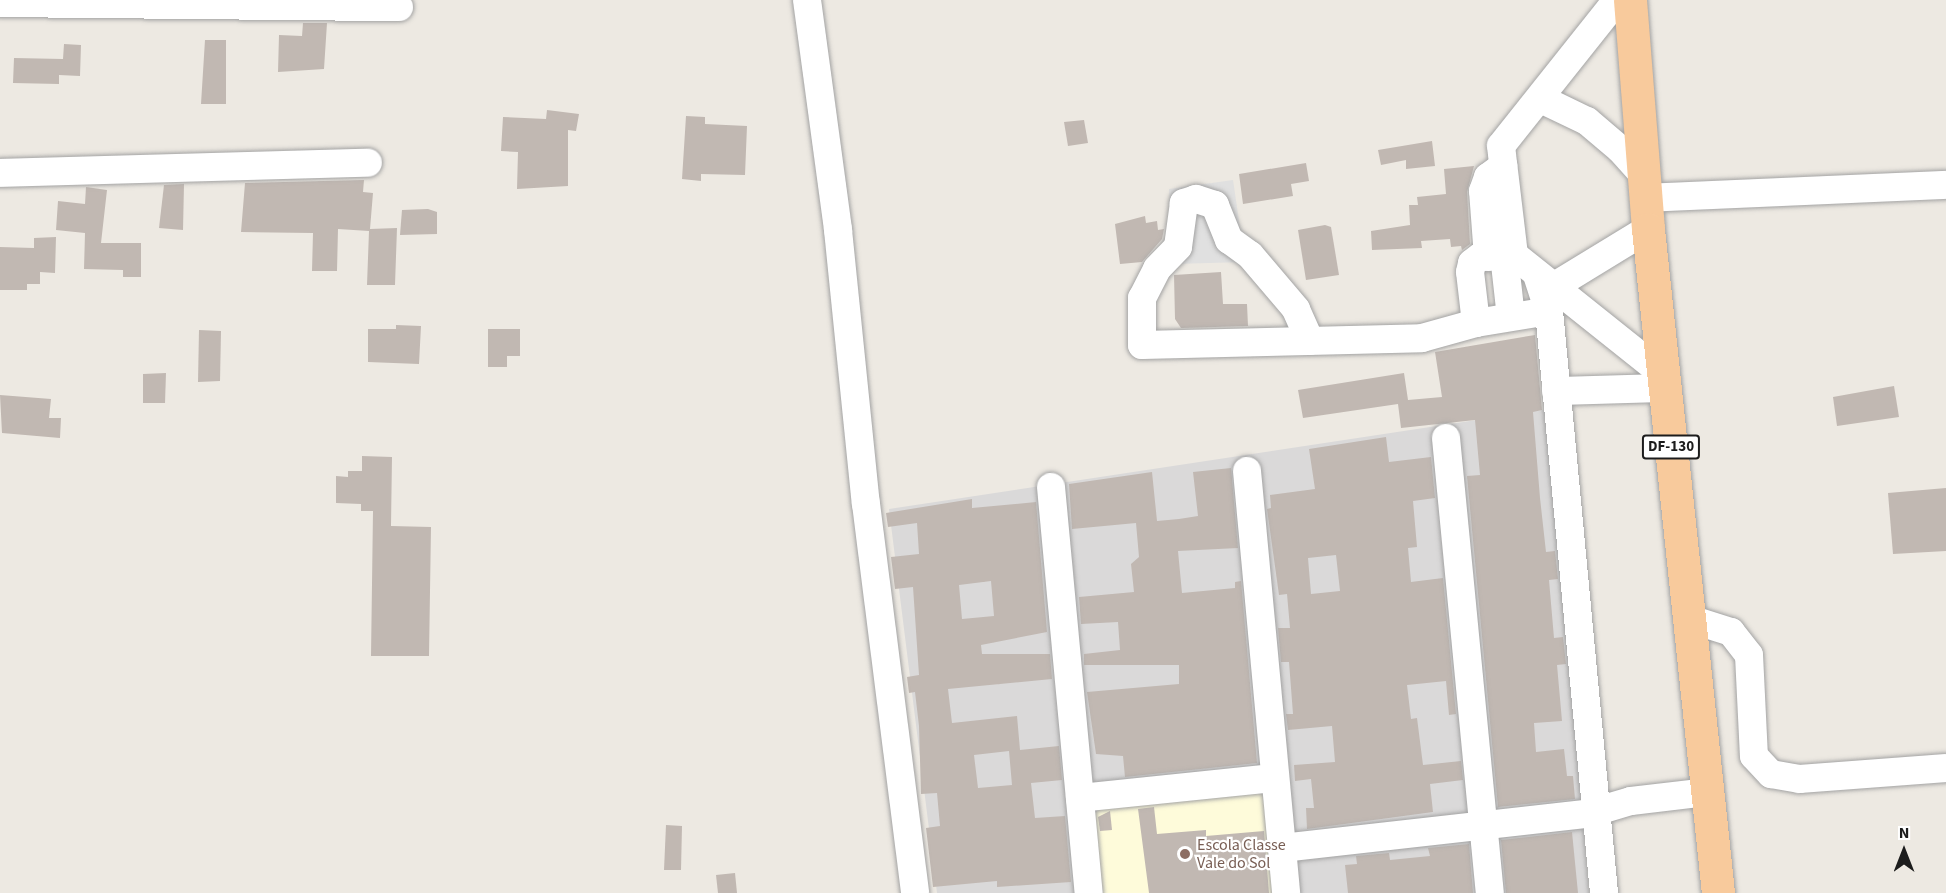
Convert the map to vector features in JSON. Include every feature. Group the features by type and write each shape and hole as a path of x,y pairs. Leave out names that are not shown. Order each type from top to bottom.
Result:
{"main road":[{"name":"DF-130","path":"1630,0 1646,201 1718,893"}],"street":[{"path":"807,0 838,231 866,504 915,893"},
{"path":"1511,317 1502,256 1503,166 1501,146 1541,99 1617,0"},
{"path":"0,3 399,7"},
{"path":"1541,99 1587,121 1620,149 1646,201"},
{"path":"0,172 368,163"},
{"path":"1310,340 1296,309 1250,255 1229,240 1215,205 1196,198 1184,203 1178,247 1156,269 1142,298 1142,345 1422,338 1476,323 1511,317 1547,292 1646,201 1946,185"},
{"path":"1502,256 1664,381"},
{"path":"1476,323 1470,272 1472,263 1502,256"},
{"path":"1547,292 1604,893"},
{"path":"1556,391 1664,381"},
{"path":"1446,438 1490,893"},
{"path":"1247,471 1286,893"},
{"path":"1051,487 1089,893"},
{"path":"1690,619 1731,632 1749,655 1754,756 1772,774 1800,779 1946,768"},
{"path":"1080,798 1274,778"},
{"path":"1282,848 1484,827 1595,810 1665,795 1708,792"}],"shaded area":[{"path":"1233,180 1245,262 1174,264 1169,189"},
{"path":"1549,409 1589,893 937,893 889,509"},
{"name":"Escola Classe Vale do Sol","path":"1261,792 1265,797 1274,893 1103,893 1094,814 1100,808"}],"building":[{"path":"303,23 327,23 324,69 278,72 279,35 302,36"},
{"path":"205,40 226,40 226,104 201,104"},
{"path":"64,44 81,45 80,76 59,75 59,84 13,83 14,58 63,59"},
{"path":"547,110 579,114 576,131 568,130 568,186 517,189 518,152 501,151 503,117 546,119"},
{"path":"686,116 705,117 705,124 747,126 745,175 701,174 701,181 682,179"},
{"path":"1084,120 1088,143 1068,146 1064,122"},
{"path":"1432,141 1435,166 1406,169 1406,160 1381,165 1378,150"},
{"path":"1306,163 1309,181 1291,184 1293,196 1243,204 1239,174"},
{"path":"1474,166 1467,192 1470,244 1462,250 1461,246 1451,247 1450,239 1421,241 1422,248 1372,250 1371,231 1410,225 1409,205 1418,205 1417,197 1446,194 1444,169"},
{"path":"364,180 363,192 373,193 370,229 397,228 395,285 367,285 369,231 338,229 337,271 312,271 313,233 241,232 245,183"},
{"path":"184,184 183,230 159,228 164,185"},
{"path":"86,187 107,190 101,243 141,243 141,277 123,277 123,270 84,269 85,233 56,230 58,201 85,204"},
{"path":"428,209 437,212 437,234 400,235 402,210"},
{"path":"1145,216 1146,223 1157,221 1158,230 1164,229 1162,239 1142,262 1120,264 1115,224"},
{"path":"1325,225 1331,227 1339,275 1306,280 1298,230"},
{"path":"56,237 55,273 40,272 40,284 27,284 27,290 0,290 0,247 34,248 34,238"},
{"path":"1221,272 1223,304 1247,304 1248,326 1181,328 1175,319 1174,275"},
{"path":"396,325 421,326 419,364 368,362 368,329 396,329"},
{"path":"488,329 520,329 520,356 507,356 507,367 488,367"},
{"path":"199,330 221,331 220,381 198,382"},
{"path":"1535,335 1542,410 1533,412 1540,498 1546,552 1555,551 1558,579 1549,580 1554,638 1563,637 1566,664 1557,665 1562,721 1534,723 1536,752 1564,749 1567,776 1573,776 1575,799 1498,807 1467,476 1480,475 1475,420 1401,428 1398,404 1303,418 1298,390 1404,373 1408,400 1442,397 1435,352"},
{"path":"166,373 165,403 143,403 143,374"},
{"path":"1894,386 1899,417 1837,426 1833,397"},
{"path":"0,395 51,399 49,418 61,418 60,438 2,433"},
{"path":"1386,437 1389,462 1431,457 1435,498 1413,501 1417,547 1408,548 1411,582 1443,578 1456,714 1449,715 1446,681 1407,685 1411,719 1417,718 1423,765 1461,761 1463,780 1430,784 1433,812 1307,829 1306,808 1314,808 1311,779 1295,781 1294,765 1335,762 1332,726 1288,730 1286,714 1293,714 1289,662 1281,662 1278,628 1290,628 1287,594 1279,595 1267,509 1271,508 1270,495 1315,489 1309,449","holes":["1336,555 1340,591 1311,594 1308,558"]},
{"path":"362,456 392,457 391,526 431,527 429,656 371,656 373,511 361,511 361,504 336,503 336,476 348,477 348,471 362,471"},
{"path":"1231,468 1238,548 1178,551 1182,593 1235,588 1235,582 1241,581 1257,763 1125,777 1123,756 1096,754 1087,692 1179,684 1179,665 1084,665 1084,654 1120,650 1118,622 1081,624 1079,597 1134,592 1131,564 1139,557 1136,523 1072,529 1069,484 1152,472 1157,521 1179,519 1198,516 1193,472"},
{"path":"1946,488 1946,551 1893,554 1888,493"},
{"path":"972,499 972,508 1036,502 1047,632 981,645 982,654 1050,654 1052,679 948,689 952,723 1017,716 1020,750 1059,746 1062,780 1031,783 1035,818 1065,816 1071,882 997,887 997,881 933,887 926,828 940,826 937,793 921,794 919,726 915,692 909,693 907,677 919,675 913,587 895,589 891,557 919,554 917,523 888,527 886,513","holes":["991,581 994,616 962,619 959,585","1009,751 1012,785 978,788 974,755"]},
{"path":"1154,807 1157,834 1206,830 1206,836 1264,831 1269,893 1149,893 1138,809"},
{"path":"1110,811 1112,830 1100,831 1098,817"},
{"path":"666,825 682,826 681,870 664,870"},
{"path":"1572,832 1578,893 1506,893 1501,840"},
{"path":"1469,844 1473,893 1348,893 1345,865 1357,864 1356,856 1389,853 1390,860 1430,856 1428,848"},
{"path":"735,873 737,893 718,893 716,875"}],"place":[{"name":"Escola Classe Vale do Sol","path":"1185,854"}]}
